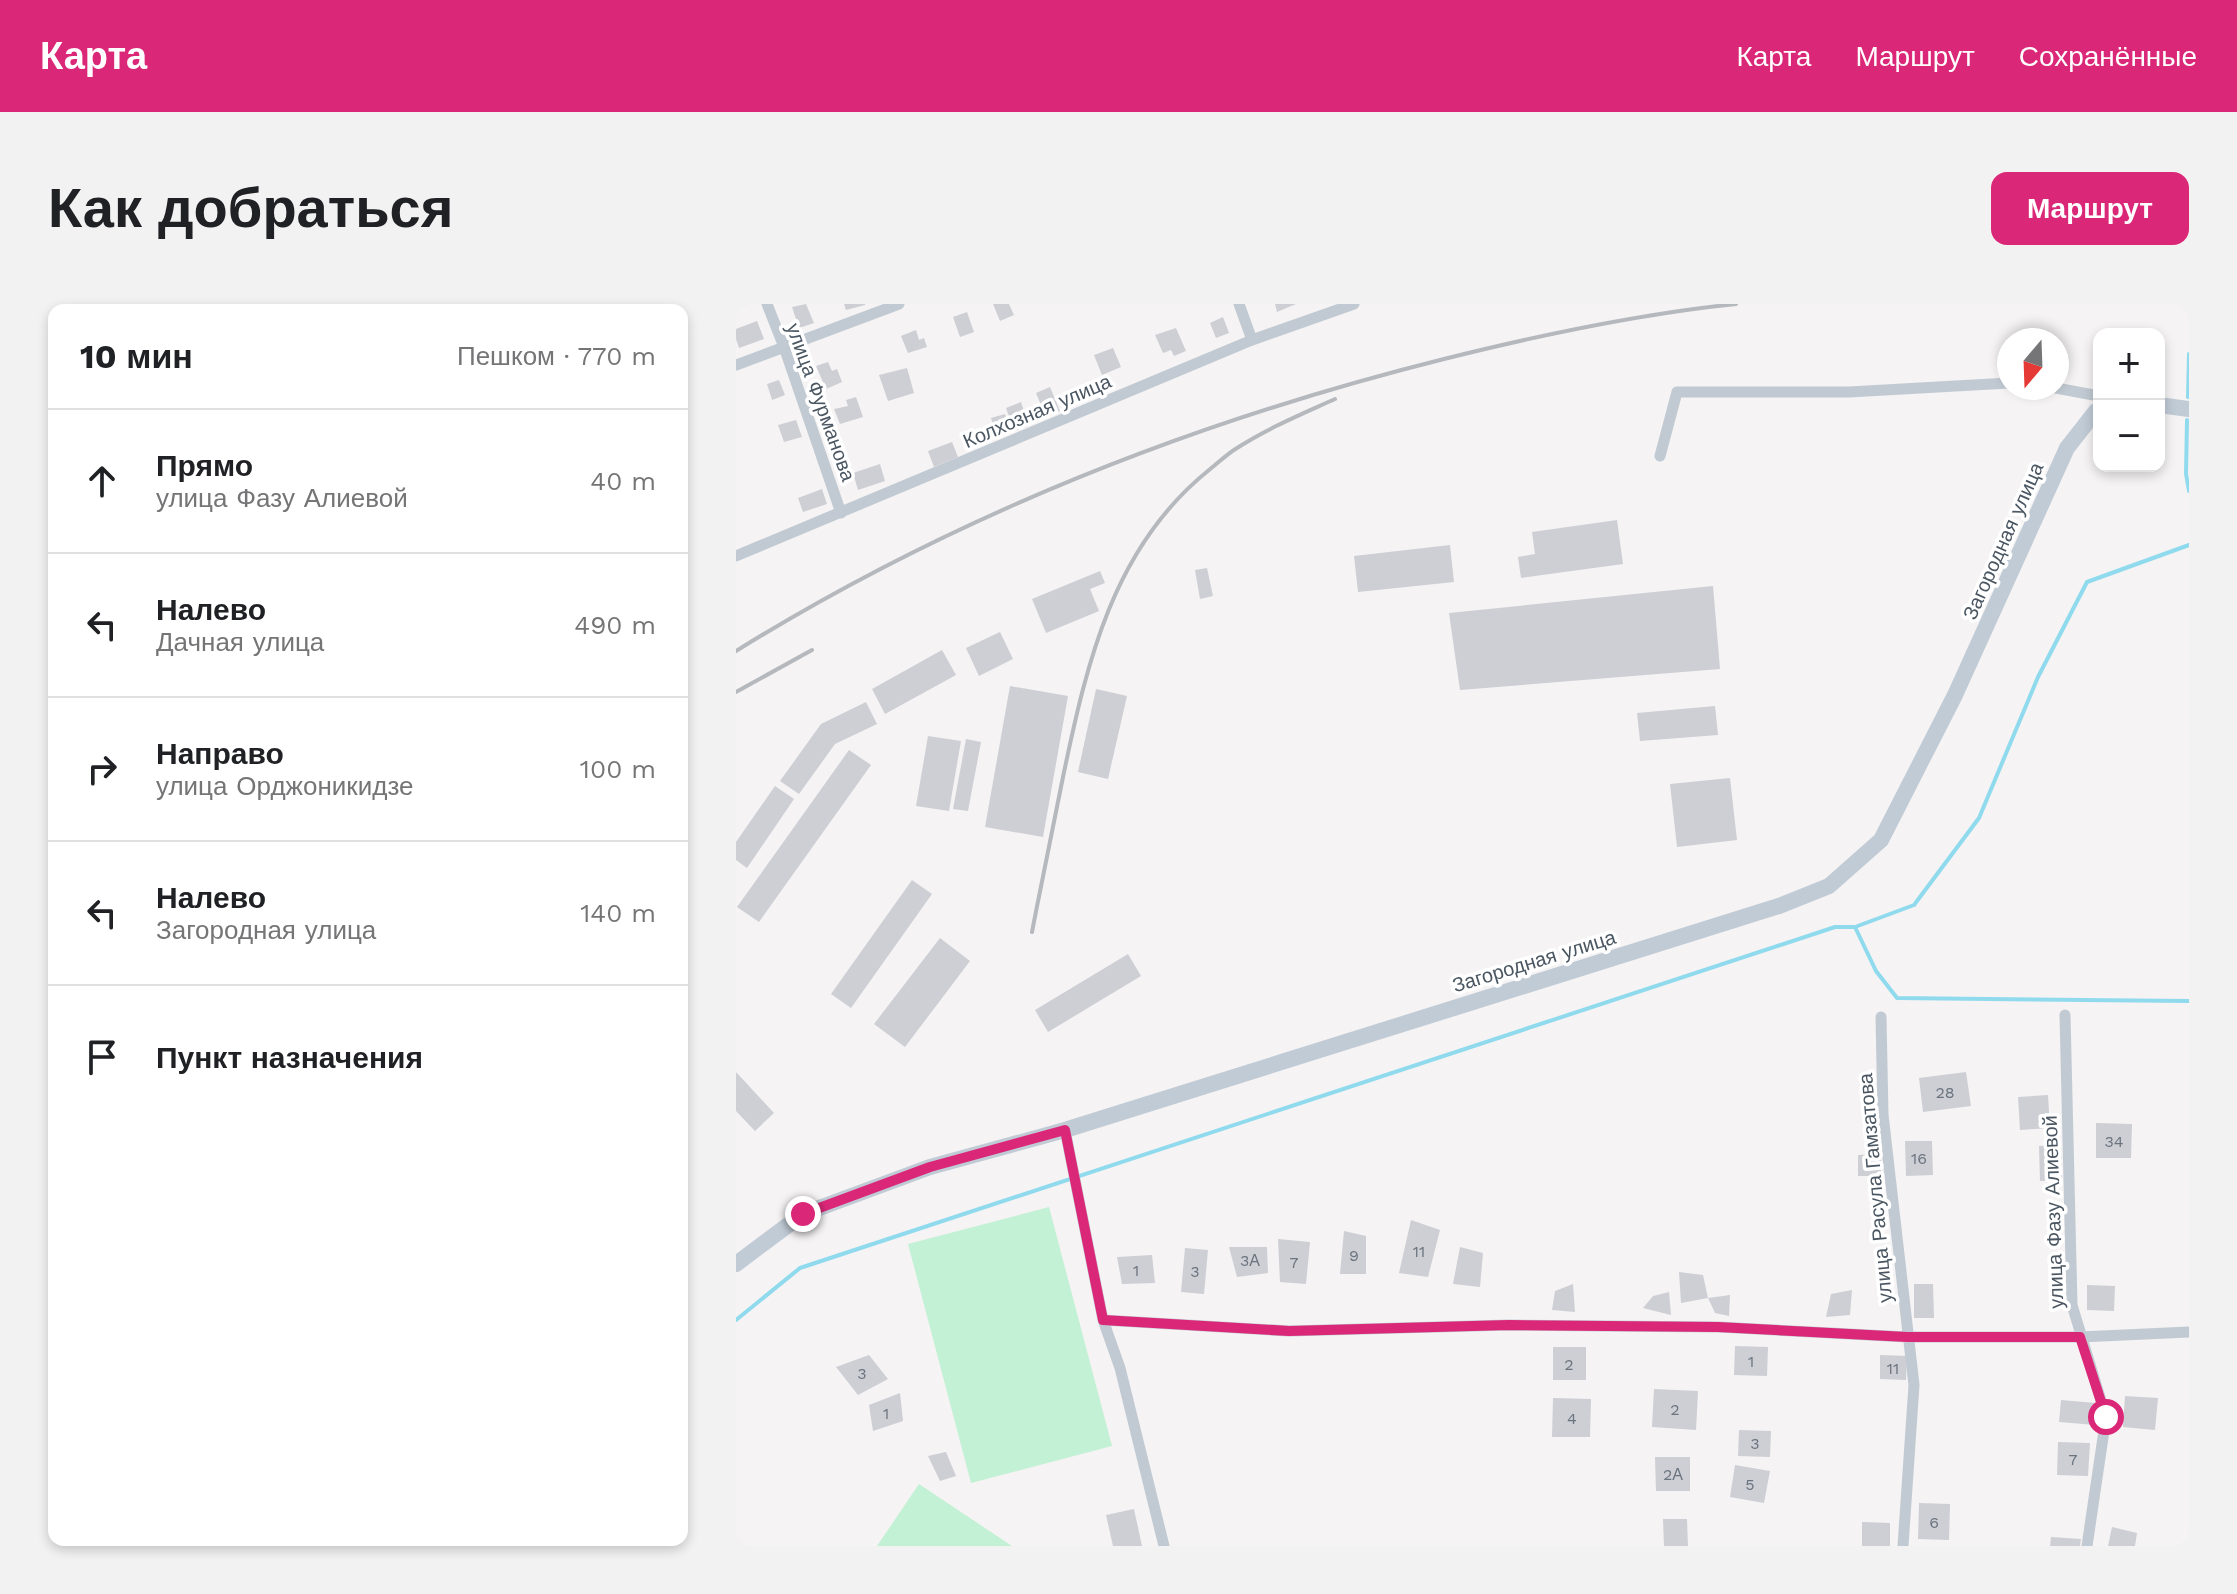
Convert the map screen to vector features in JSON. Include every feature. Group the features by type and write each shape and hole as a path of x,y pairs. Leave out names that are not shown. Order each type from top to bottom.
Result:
{"main road":[{"path":"2165,406 2189,409"},
{"name":"Загородная улица","path":"736,1264 803,1214 930,1167 1065,1130 1779,906 1829,886 1881,840 1955,695 2067,448 2093,415"}],"street":[{"name":"улица Фурманова","path":"767,304 841,513"},
{"path":"736,365 899,304"},
{"path":"1239,304 1252,340"},
{"name":"Колхозная улица","path":"736,556 1252,340 1354,304"},
{"path":"1660,456 1677,392 1849,392 1997,384"},
{"path":"2069,390 2093,395"},
{"name":"улица Фазу Алиевой","path":"2065,1015 2072,1305 2106,1417 2087,1546"},
{"name":"улица Расула Гамзатова","path":"1881,1017 1883,1115 1914,1385 1903,1546"},
{"path":"1065,1130 1103,1320 1120,1368 1164,1546"},
{"path":"1103,1320 1289,1331 1509,1325 1718,1327 1907,1337 2080,1337 2189,1332"}],"green space":[{"path":"1049,1207 1112,1446 971,1483 908,1244"},
{"path":"919,1484 1012,1546 877,1546"}],"building":[{"path":"806,304 814,323 799,328 792,307"},
{"path":"844,304 865,304 865,305 846,310"},
{"path":"993,304 1009,304 1014,315 1000,321"},
{"path":"1275,304 1296,304 1277,312"},
{"path":"967,312 974,332 960,337 953,317"},
{"path":"1223,317 1229,333 1216,338 1210,323"},
{"path":"757,321 764,339 739,348 736,329"},
{"path":"1176,328 1186,351 1174,356 1171,350 1163,353 1155,335"},
{"path":"916,330 919,340 924,338 927,347 908,353 901,336"},
{"path":"1113,348 1121,367 1102,375 1094,355"},
{"path":"828,362 832,371 837,369 842,382 826,389 816,366"},
{"path":"907,368 914,393 888,401 879,375"},
{"path":"779,380 785,395 772,400 767,384"},
{"path":"1050,387 1060,411 1046,417 1036,393"},
{"path":"856,397 863,417 840,424 834,409 848,406 846,400"},
{"path":"1021,402 1029,426 1014,431 1006,408"},
{"path":"1005,414 1011,430 996,435 991,418"},
{"path":"796,420 802,437 784,442 778,425"},
{"path":"952,442 958,457 934,467 928,451"},
{"path":"880,464 885,481 858,490 853,473"},
{"path":"822,489 827,504 803,512 798,498"},
{"path":"1617,520 1623,564 1521,578 1518,557 1535,554 1532,532"},
{"path":"1450,545 1454,582 1358,592 1354,556"},
{"path":"1207,568 1213,596 1200,599 1195,570"},
{"path":"1100,571 1105,583 1090,589 1099,611 1046,633 1032,599"},
{"path":"1713,586 1720,669 1460,690 1449,613"},
{"path":"1000,632 1013,659 979,676 966,648"},
{"path":"942,650 956,675 885,714 872,689"},
{"path":"1010,686 1068,696 1043,837 985,827"},
{"path":"1096,689 1127,696 1108,779 1078,772"},
{"path":"866,702 877,724 835,744 799,794 780,781 821,724"},
{"path":"1715,706 1718,735 1640,741 1637,713"},
{"path":"928,736 961,741 949,811 916,806"},
{"path":"966,739 981,742 968,811 953,809"},
{"path":"849,750 871,765 759,922 737,907"},
{"path":"1730,778 1737,840 1677,847 1670,784"},
{"path":"775,786 794,799 747,868 736,860 736,842"},
{"path":"912,880 932,894 851,1008 831,994"},
{"path":"940,938 970,961 905,1047 874,1024"},
{"path":"1128,954 1141,976 1048,1032 1035,1010"},
{"path":"736,1072 774,1113 755,1131 736,1111"},
{"path":"1966,1072 1971,1106 1923,1112 1919,1078"},
{"path":"2048,1095 2050,1128 2020,1130 2018,1097"},
{"path":"2096,1123 2132,1124 2131,1158 2096,1158"},
{"path":"1905,1141 1932,1141 1933,1175 1906,1176"},
{"path":"2061,1145 2062,1180 2040,1181 2039,1146"},
{"path":"1881,1154 1881,1176 1858,1176 1858,1155"},
{"path":"1411,1220 1440,1230 1428,1277 1399,1273"},
{"path":"1344,1231 1366,1236 1366,1274 1340,1274"},
{"path":"1278,1239 1310,1242 1306,1284 1280,1282"},
{"path":"1229,1247 1267,1247 1268,1273 1237,1277"},
{"path":"1460,1247 1483,1253 1480,1287 1453,1284"},
{"path":"1185,1248 1208,1250 1204,1294 1181,1292"},
{"path":"1152,1255 1155,1283 1122,1284 1117,1257"},
{"path":"1679,1272 1703,1275 1708,1298 1681,1303"},
{"path":"1573,1284 1575,1312 1552,1310 1555,1291"},
{"path":"1914,1284 1933,1284 1934,1318 1914,1318"},
{"path":"2087,1285 2115,1286 2114,1311 2087,1310"},
{"path":"1852,1290 1850,1315 1826,1317 1831,1294"},
{"path":"1669,1292 1671,1315 1643,1308 1653,1296"},
{"path":"1730,1295 1729,1316 1715,1313 1708,1298"},
{"path":"1735,1346 1768,1347 1767,1376 1734,1375"},
{"path":"1553,1347 1586,1347 1586,1380 1553,1380"},
{"path":"869,1355 888,1379 858,1395 836,1367"},
{"path":"1880,1355 1907,1356 1906,1380 1880,1379"},
{"path":"1654,1389 1698,1391 1696,1430 1652,1427"},
{"path":"900,1393 903,1421 873,1431 869,1405"},
{"path":"2125,1396 2158,1398 2155,1430 2123,1427"},
{"path":"1553,1398 1591,1399 1590,1437 1552,1437"},
{"path":"2061,1400 2096,1403 2095,1425 2059,1422"},
{"path":"1739,1430 1771,1431 1770,1457 1738,1456"},
{"path":"2058,1442 2090,1443 2088,1476 2057,1475"},
{"path":"946,1452 956,1476 940,1481 928,1456"},
{"path":"1655,1457 1690,1457 1690,1491 1656,1491"},
{"path":"1735,1465 1770,1471 1764,1503 1730,1497"},
{"path":"1919,1503 1950,1504 1949,1540 1918,1539"},
{"path":"1134,1509 1142,1546 1113,1546 1106,1515"},
{"path":"1663,1519 1687,1519 1688,1546 1664,1546"},
{"path":"1862,1522 1890,1523 1890,1546 1862,1546"},
{"path":"2112,1527 2137,1533 2135,1546 2108,1546"},
{"path":"2051,1537 2081,1539 2080,1546 2050,1546"}],"waterway":[{"path":"2188,397 2189,354"},
{"path":"2187,420 2186,474 2189,491"},
{"path":"736,1320 800,1268 1835,927 1855,927 1914,905 1979,818 2038,677 2087,582 2189,545"},
{"path":"1855,927 1876,971 1897,998 2189,1001"}],"railway":[{"path":"736,651 904,557 990,516 1168,443 1351,384 1480,350 1626,319 1736,304"},
{"path":"1032,932 1082,691 1109,609 1127,571 1149,534 1176,501 1233,450 1335,399"},
{"path":"736,692 812,650"}],"route":[{"path":"803,1214 930,1167 1065,1130 1103,1320 1289,1331 1509,1325 1718,1327 1907,1337 2080,1337 2106,1417"}]}
